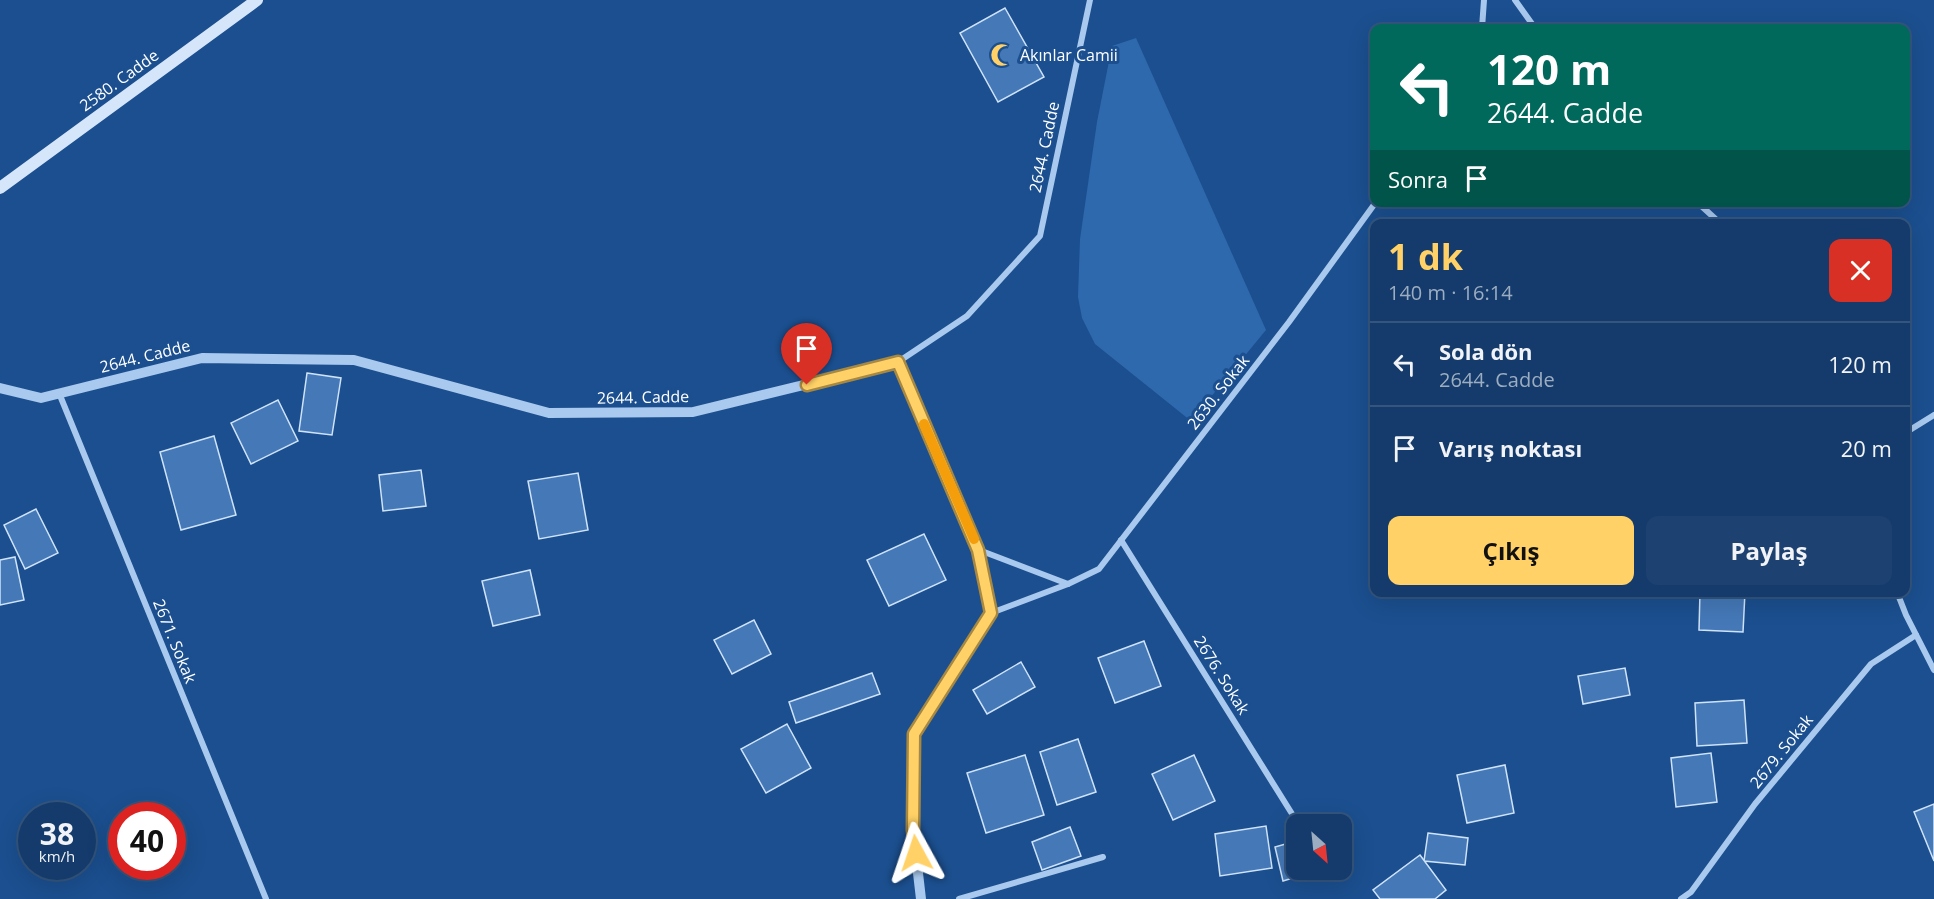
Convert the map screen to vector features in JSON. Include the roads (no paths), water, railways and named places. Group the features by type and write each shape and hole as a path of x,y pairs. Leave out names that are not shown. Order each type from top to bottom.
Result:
{"main road":[{"name":"2580. Cadde","path":"0,188 257,0"}],"street":[{"name":"2644. Cadde","path":"0,388 41,398 202,358 354,360 549,414 693,412 898,362 967,316 1040,236 1090,0"},
{"path":"1482,24 1484,0"},
{"path":"1515,0 1532,24"},
{"name":"2630. Sokak","path":"991,613 1068,584 1099,569 1289,322 1372,207"},
{"path":"1702,207 1716,219"},
{"path":"898,362 978,550 991,613 914,734 913,830 921,899"},
{"name":"2671. Sokak","path":"59,393 266,899"},
{"path":"1910,430 1934,415"},
{"name":"2676. Sokak","path":"1121,540 1292,814"},
{"path":"978,550 1068,584"},
{"path":"1899,597 1934,670"},
{"name":"2679. Sokak","path":"1681,899 1691,892 1755,804 1871,664 1916,635"},
{"path":"959,899 1103,857"}],"place":[{"name":"Akınlar Camii","path":"1002,55"}]}
